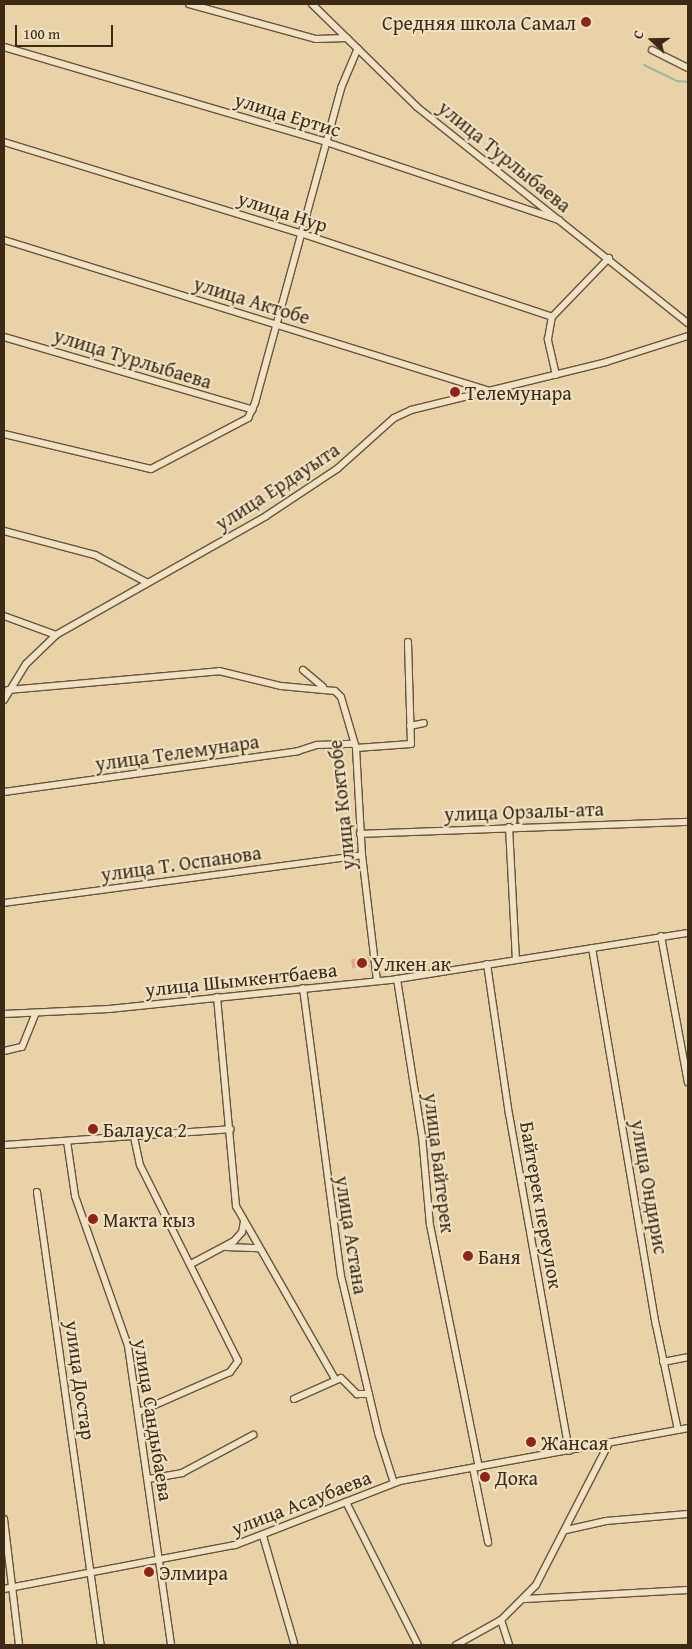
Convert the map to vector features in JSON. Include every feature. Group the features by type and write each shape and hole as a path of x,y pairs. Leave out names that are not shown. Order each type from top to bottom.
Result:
{"street":[{"path":"189,4 316,38 347,38"},
{"name":"улица Турлыбаева","path":"312,4 417,106 688,323"},
{"name":"улица Ертис","path":"4,47 326,142 559,220"},
{"path":"4,434 151,469 248,418 253,410 303,234 341,88 358,48"},
{"path":"652,50 688,68"},
{"name":"улица Нур","path":"4,142 303,234 552,317"},
{"name":"улица Актобе","path":"4,240 491,391"},
{"path":"556,375 548,339 552,317 609,258"},
{"name":"улица Ердауыта","path":"4,700 13,680 56,634 294,498 337,469 394,418 411,410 556,375 688,336"},
{"name":"улица Турлыбаева","path":"4,337 253,410"},
{"path":"4,531 95,556 146,582"},
{"path":"4,616 56,634"},
{"path":"408,642 410,726 424,723"},
{"name":"улица Коктобе","path":"303,670 323,687 341,696 355,746 360,834 377,981"},
{"path":"8,690 200,671 230,673 281,686 323,687"},
{"path":"5,679 13,680"},
{"name":"улица Телемунара","path":"4,792 298,751 317,745 411,744 410,726"},
{"name":"улица Орзалы-ата","path":"360,834 509,827 688,822"},
{"path":"509,827 516,960"},
{"name":"улица Т. Оспанова","path":"4,903 362,855"},
{"name":"улица Шымкентбаева","path":"4,1014 35,1014 397,979 661,936 688,934"},
{"path":"661,936 688,1082"},
{"name":"улица Ондирис","path":"592,948 663,1362 678,1430"},
{"name":"Байтерек переулок","path":"487,964 509,1114 569,1451"},
{"name":"улица Байтерек","path":"397,979 422,1136 430,1225 476,1468 488,1542"},
{"name":"улица Астана","path":"303,988 338,1258 368,1394 394,1483"},
{"path":"217,997 236,1206 334,1379"},
{"path":"4,1051 22,1047 35,1014"},
{"path":"4,1145 230,1129"},
{"path":"134,1137 140,1165 238,1361 230,1372 139,1412"},
{"name":"улица Сандыбаева","path":"67,1141 75,1196 128,1346 171,1645"},
{"name":"улица Достар","path":"36,1192 101,1645"},
{"path":"191,1264 226,1247 242,1232 244,1220"},
{"path":"226,1247 259,1248"},
{"path":"663,1362 688,1357"},
{"path":"294,1399 334,1379 344,1378 357,1394 368,1394"},
{"name":"улица Асаубаева","path":"4,1589 158,1562 262,1536 394,1483 688,1428"},
{"path":"148,1479 182,1473 253,1435"},
{"path":"456,1645 500,1620 524,1599 547,1568 609,1444"},
{"path":"346,1502 418,1645"},
{"path":"566,1530 606,1521 688,1514"},
{"path":"4,1519 14,1588 19,1645"},
{"path":"262,1536 294,1643"},
{"path":"524,1599 688,1590"},
{"path":"500,1620 509,1645"}],"building":[{"name":"Улкен ак","path":"369,957 370,967 352,968 351,959"}],"waterway":[{"path":"644,65 677,81 688,82"}],"place":[{"name":"Средняя школа Самал","path":"586,22"},
{"name":"Телемунара","path":"455,392"},
{"name":"Улкен ак","path":"362,963"},
{"name":"Балауса 2","path":"93,1129"},
{"name":"Макта кыз","path":"93,1219"},
{"name":"Баня","path":"468,1256"},
{"name":"Жансая","path":"531,1442"},
{"name":"Дока","path":"485,1477"},
{"name":"Элмира","path":"149,1572"}]}
